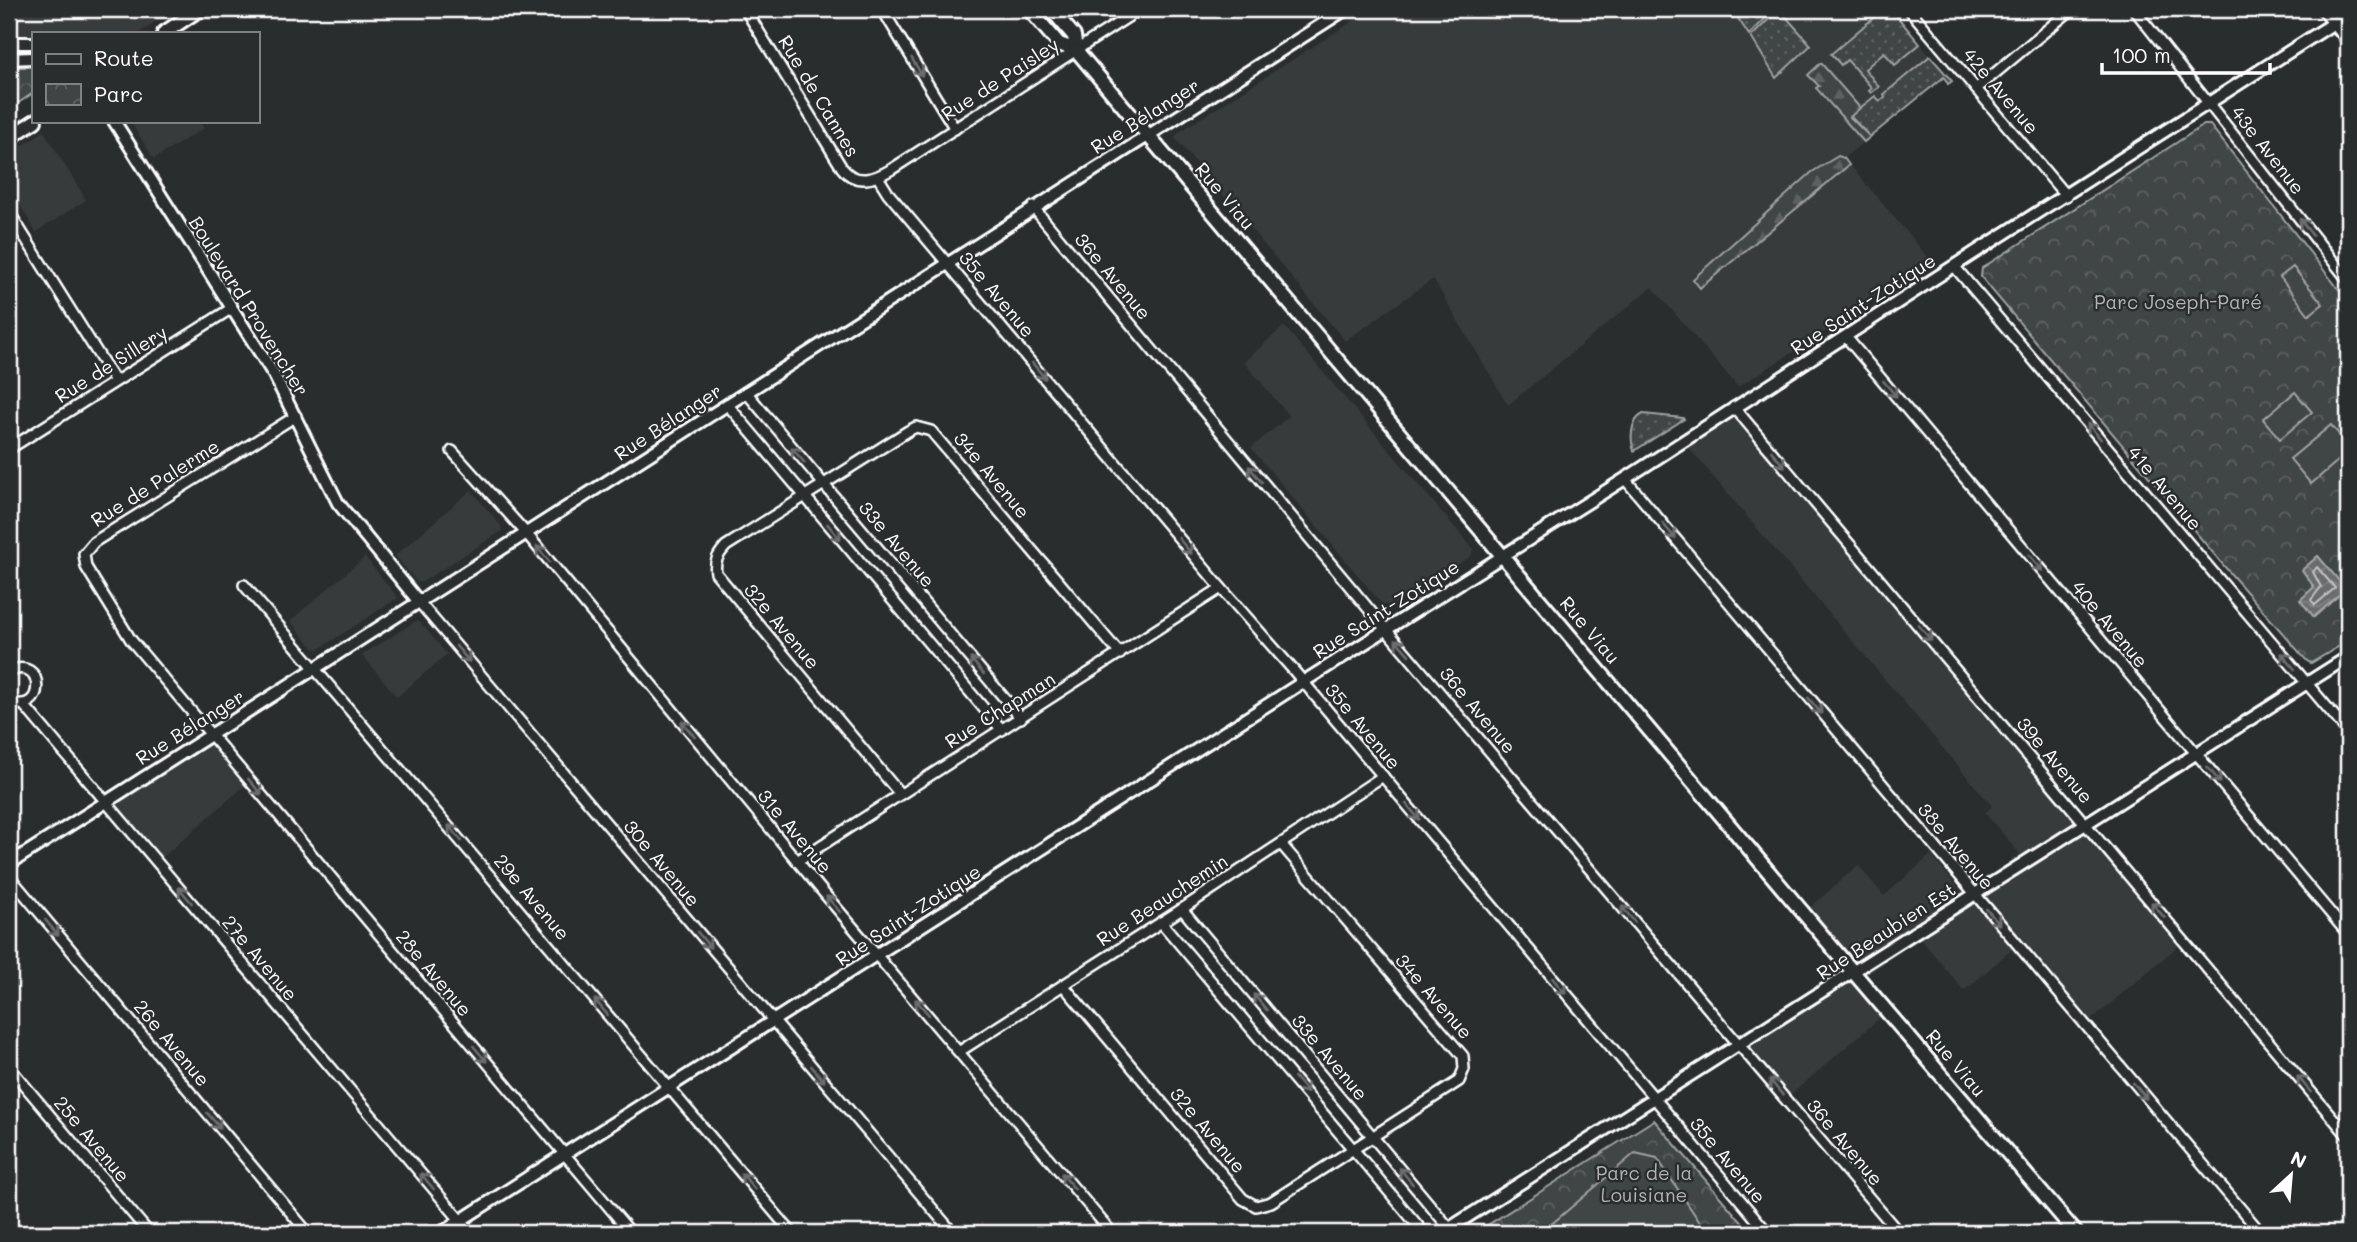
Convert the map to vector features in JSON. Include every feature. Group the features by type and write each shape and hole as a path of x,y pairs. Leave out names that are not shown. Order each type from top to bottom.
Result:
{"main road":[{"path":"166,32 200,9"},
{"path":"1029,9 1059,44 1076,50 1074,36 1051,9"},
{"name":"Rue Viau","path":"1076,50 2076,1233"},
{"path":"9,138 33,122"}],"street":[{"name":"Rue de Cannes","path":"745,9 845,172 858,179 878,177"},
{"path":"882,9 955,129"},
{"name":"Rue de Paisley","path":"878,177 1140,9"},
{"name":"Rue Bélanger","path":"9,864 1346,9"},
{"name":"42e Avenue","path":"1909,9 2066,196"},
{"path":"1976,89 2072,9"},
{"name":"43e Avenue","path":"2134,9 2348,280"},
{"path":"2322,9 2348,42"},
{"name":"Rue Saint-Zotique","path":"442,1233 1625,479 2348,14"},
{"path":"9,43 32,43"},
{"path":"9,59 32,58"},
{"name":"Boulevard Provencher","path":"115,122 274,375 324,479 345,514"},
{"name":"35e Avenue","path":"878,177 1221,588 1768,1233"},
{"name":"36e Avenue","path":"1033,207 1899,1233"},
{"path":"9,212 115,381"},
{"name":"41e Avenue","path":"1954,266 2348,732"},
{"name":"Rue de Sillery","path":"9,449 232,308"},
{"name":"40e Avenue","path":"1846,337 2348,934"},
{"name":"33e Avenue","path":"746,392 1021,718"},
{"name":"33e Avenue","path":"727,404 1002,730"},
{"name":"39e Avenue","path":"1734,407 2348,1136"},
{"name":"Rue de Palerme","path":"210,735 131,640 88,571 84,554 94,542 296,416"},
{"name":"34e Avenue","path":"804,496 908,431 916,428 931,431 1120,654"},
{"name":"31e Avenue","path":"452,451 526,533 797,861 1112,1233"},
{"name":"38e Avenue","path":"1625,479 2261,1233"},
{"name":"32e Avenue","path":"804,496 726,546 715,563 716,573 900,794"},
{"name":"30e Avenue","path":"345,514 953,1233"},
{"name":"29e Avenue","path":"244,585 792,1233"},
{"name":"Rue Chapman","path":"797,861 1221,588"},
{"name":"Rue Beaubien Est","path":"1446,1231 2348,657"},
{"path":"9,672 23,668 33,674 37,692 23,704 9,701"},
{"name":"27e Avenue","path":"23,704 471,1233"},
{"name":"28e Avenue","path":"210,735 631,1233"},
{"name":"Rue Beauchemin","path":"960,1051 1383,776"},
{"name":"34e Avenue","path":"1281,844 1463,1056 1464,1069 1459,1081 1353,1148"},
{"name":"26e Avenue","path":"9,876 308,1233"},
{"name":"33e Avenue","path":"1182,909 1373,1136 1446,1231"},
{"path":"1161,922 1424,1233"},
{"name":"32e Avenue","path":"1063,985 1243,1199 1256,1206 1272,1202 1353,1148"},
{"name":"25e Avenue","path":"9,1068 149,1233"}],"shaded area":[{"path":"9,9 175,9 140,32 32,32 32,35 9,35"},
{"path":"1372,9 1891,9 1947,75 1844,158 1933,263 1738,387 1652,287 1508,405 1433,279 1345,341 1175,138 1179,132"},
{"path":"131,122 200,122 204,128 154,159"},
{"path":"44,131 86,200 36,232 9,187 9,155"},
{"path":"1284,326 1473,549 1471,556 1392,607 1382,604 1251,448 1289,416 1244,362"},
{"path":"1734,407 2184,941 2085,1025 2017,945 1964,991 1920,938 1861,979 1887,1012 1787,1098 1747,1046 1847,969 1804,913 1858,865 1884,896 1931,855 1966,898 2027,862 1985,813 1992,806 1683,441"},
{"path":"471,490 501,526 502,531 422,582 417,582 395,556"},
{"path":"365,557 398,598 319,649 314,649 290,621"},
{"path":"416,621 420,622 447,654 397,697 362,655"},
{"path":"210,735 250,781 157,862 105,802"}],"green space":[{"path":"1732,9 1775,9 1749,35"},
{"path":"1779,9 1811,45 1776,78 1751,37"},
{"path":"1884,9 1891,9 1920,44 1895,65 1884,52 1865,69 1879,87 1871,93 1869,91 1872,88 1847,60 1841,65 1831,54"},
{"path":"1930,56 1952,81 1948,84 1944,77 1870,137 1850,116 1875,96 1880,101 1885,97 1884,94"},
{"path":"1821,63 1860,108 1850,117 1870,137 1864,142 1816,88 1819,86 1808,75"},
{"path":"9,67 32,67 32,94 11,108"},
{"name":"Parc Joseph-Paré","path":"2204,125 2210,125 2348,301 2348,641 2311,663 2230,573 1981,277 1982,268"},
{"path":"1838,156 1844,158 1849,165 1700,288 1693,279 1812,172"},
{"path":"2293,267 2323,304 2309,315 2280,277"},
{"path":"2295,392 2312,412 2280,439 2263,419"},
{"path":"1643,414 1684,419 1634,451 1632,431"},
{"path":"2331,425 2348,445 2348,452 2311,484 2290,459"},
{"name":"Parc de la Louisiane","path":"1654,1120 1751,1233 1475,1233"},
{"path":"1635,1153 1657,1158 1707,1233 1541,1233"}],"water":[{"path":"2318,556 2346,589 2314,617 2300,600 2314,587 2302,570"}]}
